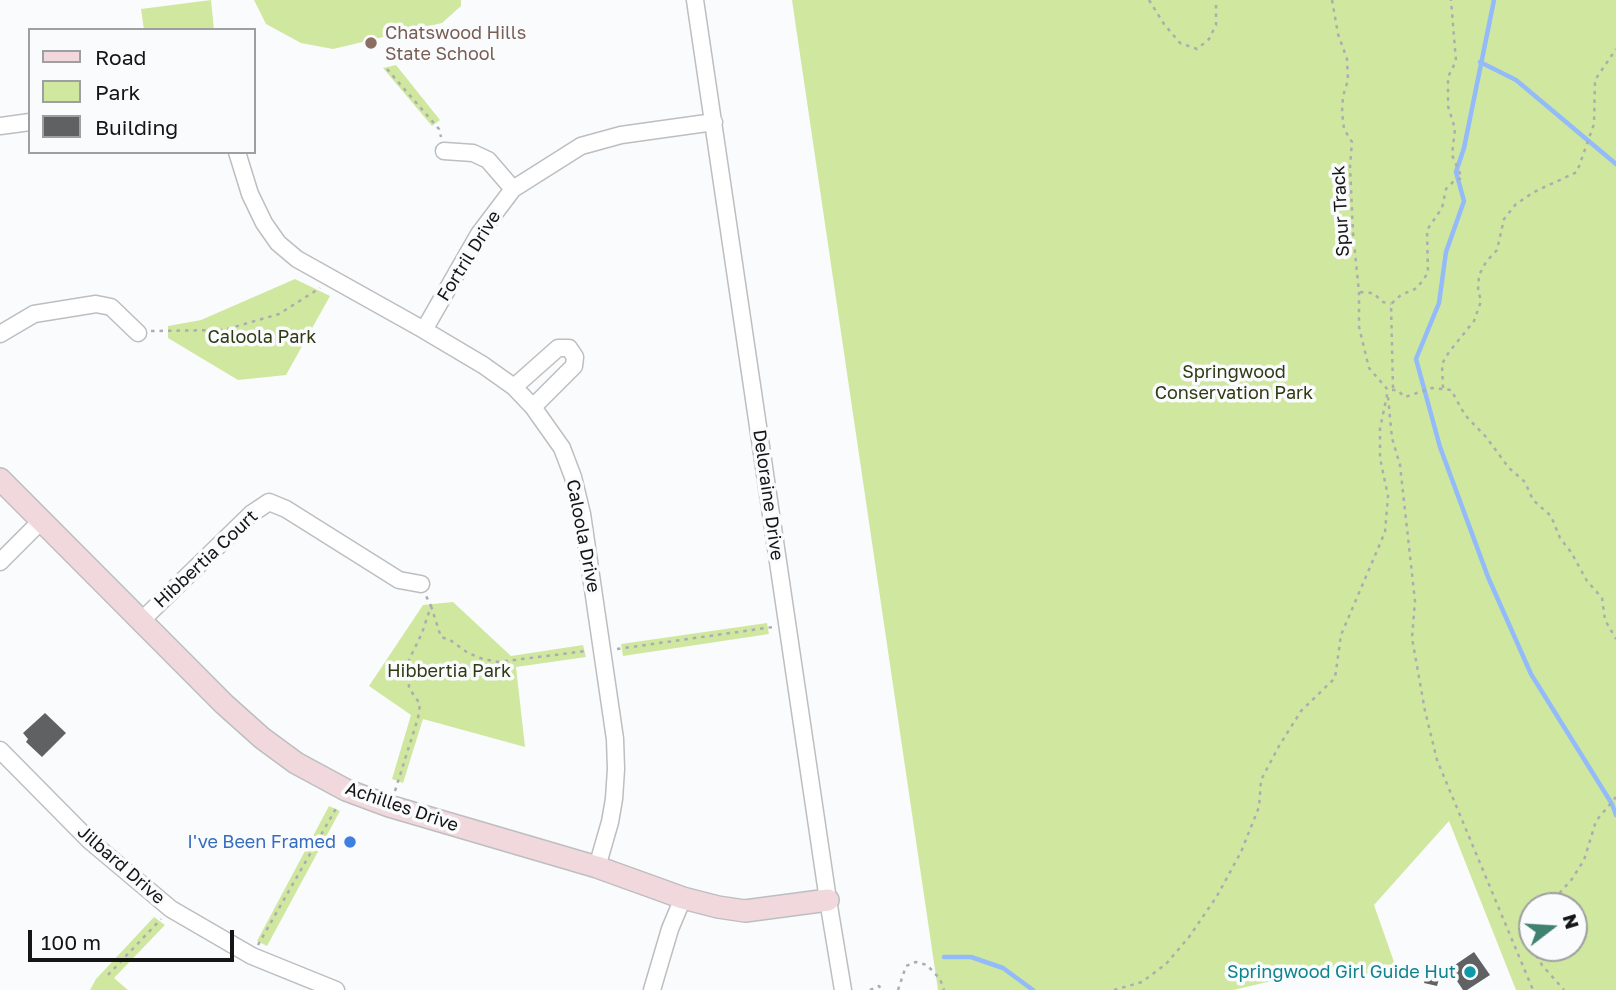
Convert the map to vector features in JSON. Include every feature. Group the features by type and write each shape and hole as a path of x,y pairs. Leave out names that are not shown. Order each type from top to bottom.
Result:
{"street":[{"name":"Deloraine Drive","path":"695,0 843,990"},
{"path":"0,126 28,122"},
{"name":"Fortril Drive","path":"424,330 479,234 513,188 581,146 621,135 714,122"},
{"path":"444,150 473,153 488,160 513,188"},
{"name":"Caloola Drive","path":"238,154 259,213 278,243 297,259 424,330 514,387 533,407 562,448 579,502 615,739 614,799 597,867"},
{"path":"0,334 34,314 96,304 111,307 138,333"},
{"path":"514,387 558,348 569,348 575,357 574,366 533,407"},
{"name":"Achilles Drive","path":"0,479 224,704 262,738 296,763 346,790 389,806 597,867 683,898 718,907 745,911 828,900"},
{"name":"Hibbertia Court","path":"141,621 251,514 269,502 286,509 399,580 421,584"},
{"path":"0,562 42,520"},
{"name":"Jilbard Drive","path":"0,750 90,841 171,909 251,956 336,990"},
{"path":"652,990 670,929 683,898"}],"path":[{"path":"1149,0 1180,43 1197,49 1209,39 1216,25 1216,0"},
{"name":"Spur Track","path":"1332,0 1338,34 1347,59 1348,80 1342,112 1344,129 1352,142 1350,166 1359,327 1368,368 1388,390"},
{"path":"1393,389 1391,304 1401,295 1417,288 1428,274 1427,230 1442,208 1446,189 1462,178 1452,155 1455,129 1448,106 1448,77 1456,61 1451,0"},
{"path":"1443,388 1442,364 1474,321 1482,301 1478,290 1479,275 1497,250 1504,219 1516,204 1534,192 1577,172 1594,124 1595,80 1616,49"},
{"path":"387,69 439,129 444,150"},
{"path":"138,333 156,330 224,330 279,314 333,279"},
{"path":"1359,292 1373,293 1383,302 1391,304"},
{"path":"1388,390 1393,389 1405,397 1432,388 1451,390 1465,415 1486,437 1508,468 1525,482 1533,500 1551,516 1560,538 1587,581 1602,598 1605,620 1616,639"},
{"path":"1114,990 1142,982 1166,964 1189,937 1217,897 1241,852 1259,807 1261,780 1279,746 1301,710 1335,678 1341,635 1385,532 1388,496 1380,458 1380,429 1388,390"},
{"path":"1388,390 1388,411 1400,465 1415,601 1412,638 1425,711 1437,760 1533,990"},
{"path":"389,806 418,718 420,704 410,688 408,662 431,606 421,584"},
{"path":"251,956 346,790"},
{"path":"1561,892 1573,879 1584,860 1596,821 1616,797"},
{"path":"108,975 171,909"},
{"path":"898,990 906,966 916,962 927,965 940,979 944,990"},
{"path":"1539,962 1564,990"},
{"path":"870,990 879,986 882,990"}],"green space":[{"path":"211,0 214,28 144,28 141,9"},
{"path":"254,0 461,0 461,6 442,23 333,49 301,43 266,24"},
{"name":"Springwood Conservation Park","path":"792,0 1616,0 1616,990 1516,990 1449,821 1374,905 1400,979 1363,973 1326,972 1289,977 1233,990 938,990"},
{"path":"396,65 440,120 432,126 383,68"},
{"name":"Caloola Park","path":"295,279 330,296 286,375 238,380 168,338 168,326 201,320"},
{"name":"Hibbertia Park","path":"453,602 511,656 583,645 586,657 516,667 525,747 423,719 403,783 392,779 411,715 369,686 423,605"},
{"path":"767,623 769,634 623,656 621,644"},
{"path":"329,806 340,811 267,946 257,941"},
{"path":"154,917 165,925 114,978 128,990 90,990 96,979"}],"building":[{"path":"45,713 66,733 42,757 26,742 28,739 23,733"},
{"name":"Springwood Girl Guide Hut","path":"1474,952 1490,975 1463,990 1449,969"},
{"path":"1429,965 1442,968 1437,986 1424,983"}],"waterway":[{"path":"1494,0 1464,148 1456,172 1464,201 1446,252 1439,303 1416,359 1440,447 1488,577 1531,674 1612,804 1616,815"},
{"path":"1480,62 1516,80 1616,164"},
{"path":"944,957 971,957 1003,968 1033,990"}],"place":[{"name":"Chatswood Hills State School","path":"371,43"},
{"name":"I've Been Framed","path":"350,842"},
{"name":"Springwood Girl Guide Hut","path":"1470,972"}]}
